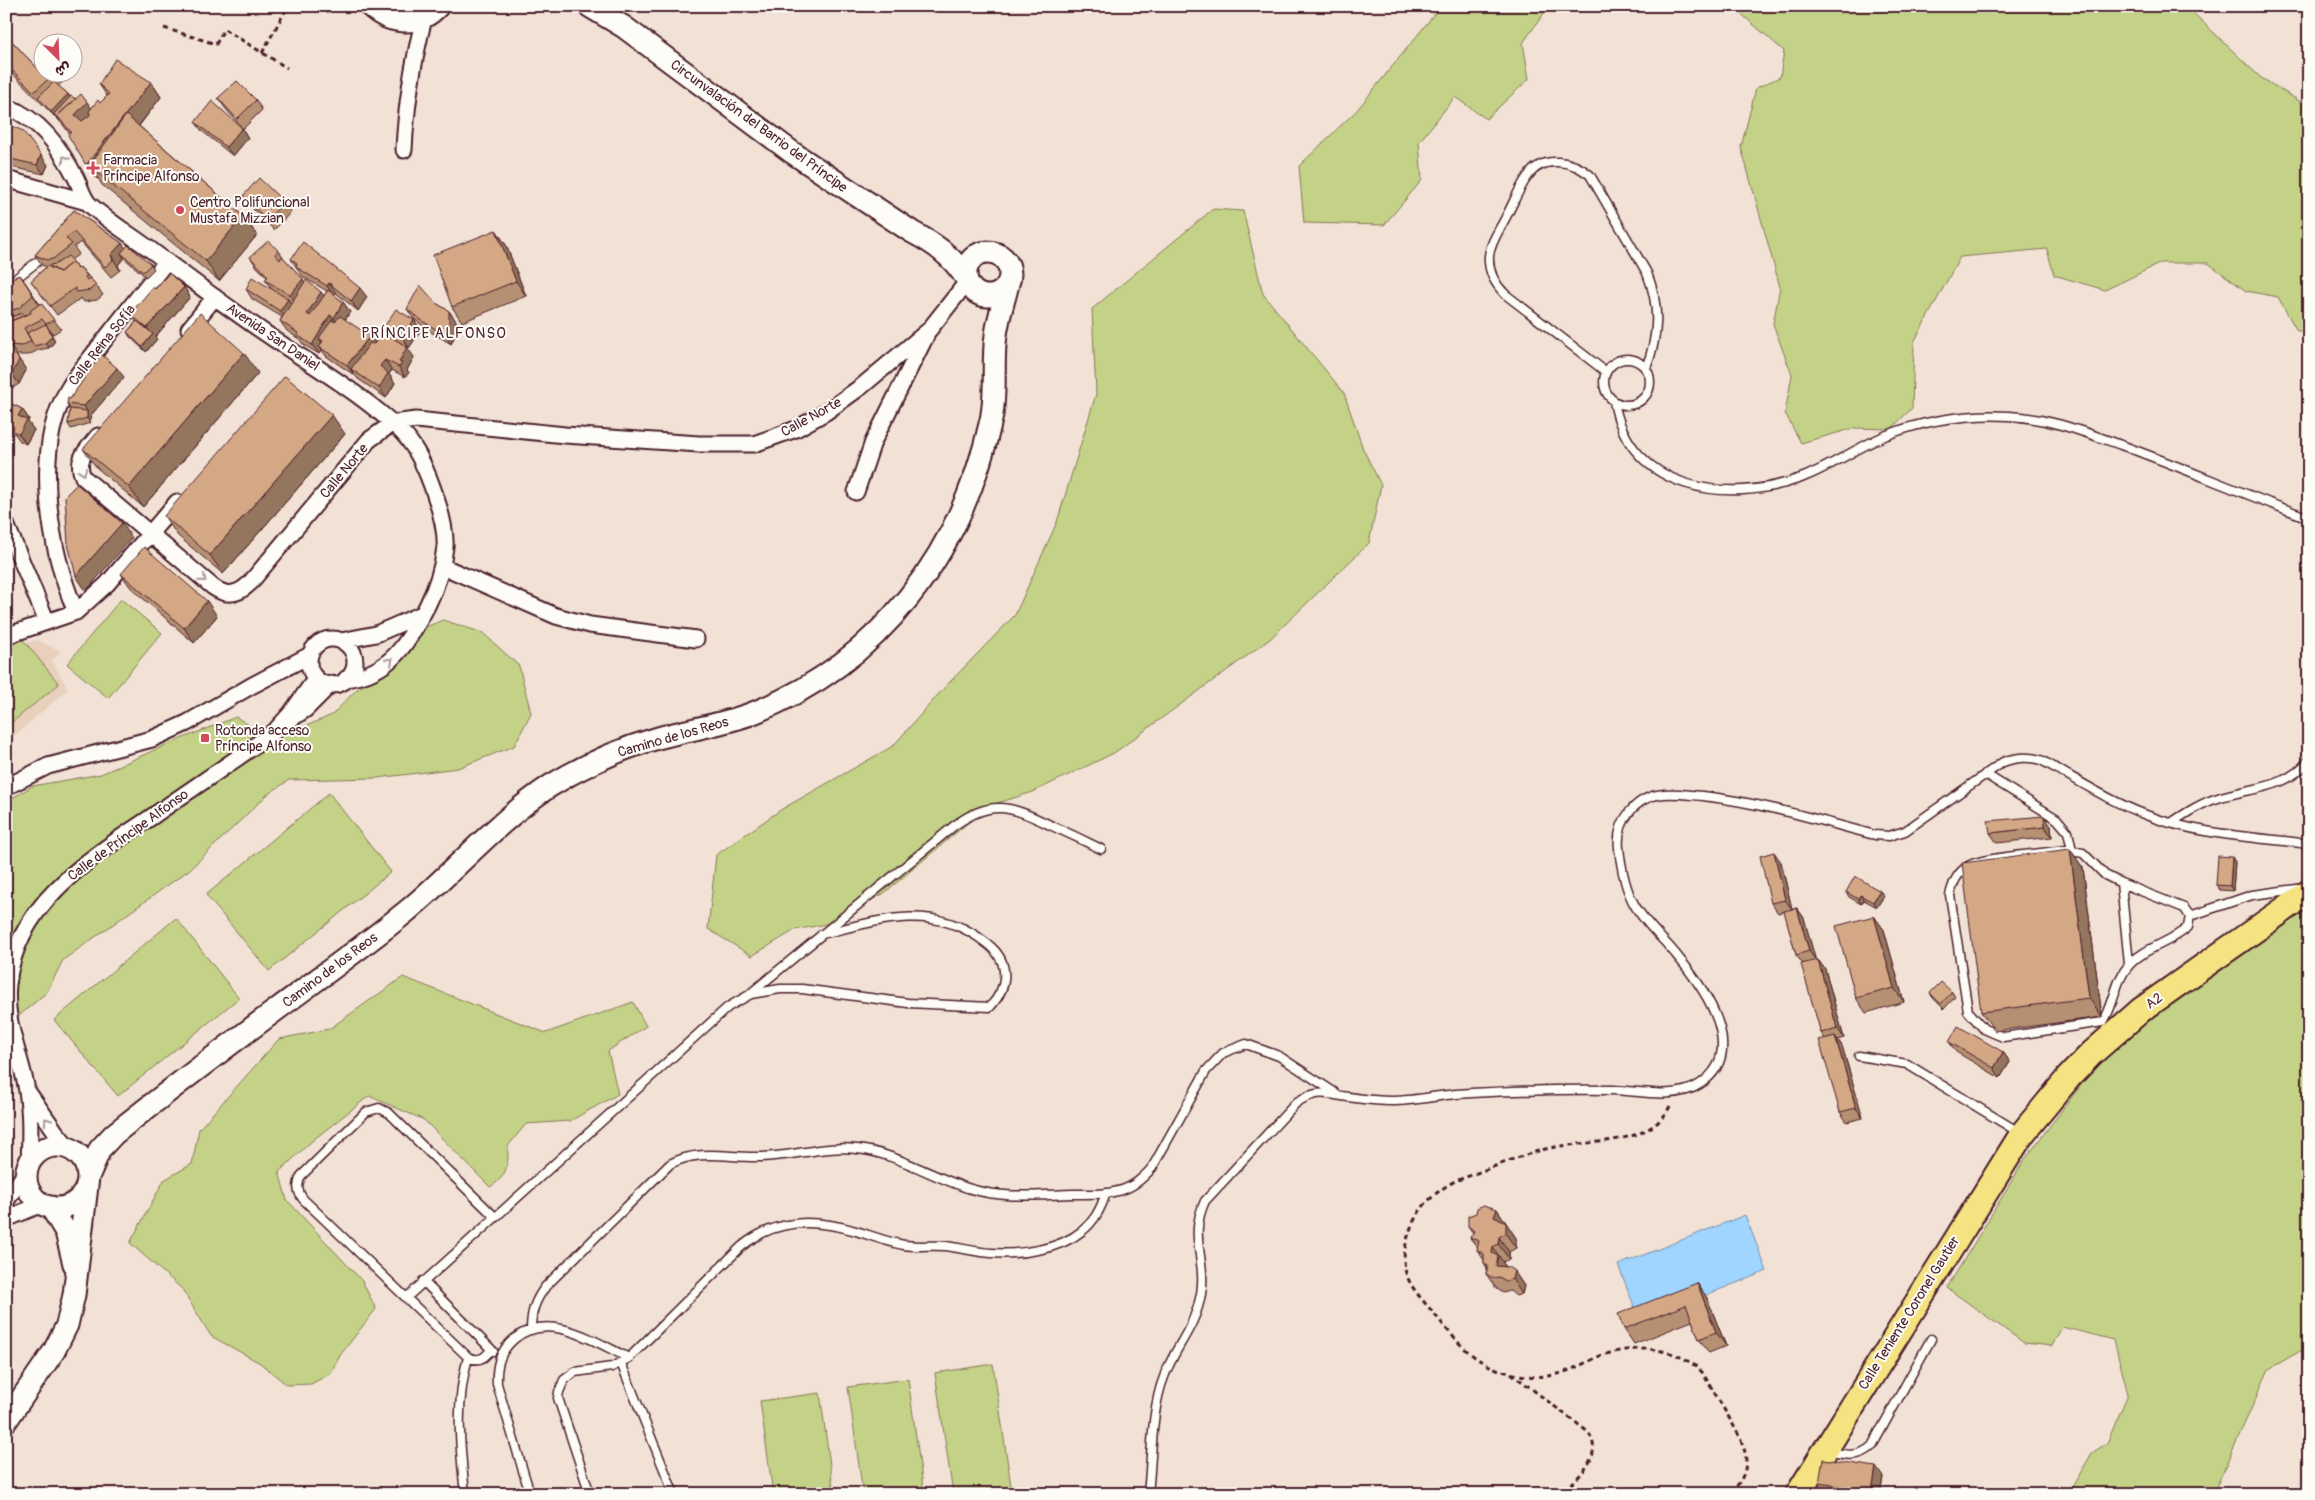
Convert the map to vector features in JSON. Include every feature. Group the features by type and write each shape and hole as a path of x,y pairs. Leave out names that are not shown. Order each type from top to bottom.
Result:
{"main road":[{"name":"A2","path":"2022,1134 2068,1077 2121,1026 2309,892"},
{"name":"Calle Teniente Coronel Gautier","path":"1798,1494 2022,1134"}],"street":[{"path":"370,6 378,14 393,21 409,22 431,12"},
{"name":"Circunvalación del Barrio del Príncipe","path":"589,6 624,27 793,153 912,232 931,242 951,258 969,284"},
{"path":"404,150 406,108 414,58 431,12"},
{"name":"Avenida San Daniel","path":"6,92 13,109 42,127 67,162 85,206 167,261 285,347 348,386 393,424 410,442 435,491 445,545 442,566 434,591 420,615"},
{"path":"6,179 85,206"},
{"name":"Circunvalación del Barrio del Príncipe","path":"931,242 977,255"},
{"path":"987,252 1000,256 1009,268 1008,284 1002,291 994,295 985,296 969,284 966,269 970,260 977,255 987,252"},
{"name":"Calle Reina Sofía","path":"76,612 58,565 50,515 50,450 55,419 74,380 167,261"},
{"path":"856,492 874,442 929,330 969,284"},
{"name":"Camino de los Reos","path":"969,284 995,337"},
{"name":"Camino de los Reos","path":"87,1182 100,1149 122,1128 393,922 440,882 496,828 548,787 596,761 631,746 720,724 776,704 831,673 873,638 919,584 940,551 964,503 980,460 992,415 995,385 995,337 1008,284"},
{"path":"177,343 215,297"},
{"name":"Calle Norte","path":"107,426 81,457 81,471 88,482 221,593 232,594 242,591 369,440 393,424 416,420 565,435 699,444 754,444 796,428 826,412 888,365 929,330"},
{"path":"6,636 76,612 107,584 184,494"},
{"path":"6,524 47,622"},
{"path":"442,566 556,616 590,625 696,639"},
{"path":"331,684 316,678 310,667 310,655 314,648 326,640 341,640 376,634 420,615"},
{"path":"274,732 306,709 331,684 346,679 362,678 385,666 404,646 420,615"},
{"path":"341,640 351,649 355,662 351,674 346,679"},
{"path":"6,787 48,766 152,739 195,719 251,686 310,655"},
{"name":"Calle de Príncipe Alfonso","path":"28,1168 27,1091 14,1047 10,1022 8,985 19,941 40,907 58,887 89,860 274,732 291,713 316,678"},
{"name":"Calle de Príncipe Alfonso","path":"27,1091 50,1125 72,1150"},
{"name":"Camino de los Reos","path":"72,1150 122,1128"},
{"path":"6,1201 42,1150 60,1146 72,1150 83,1161 87,1182 71,1311 61,1338 6,1421"},
{"path":"28,1168 29,1190 59,1219 71,1248 76,1279"},
{"path":"6,1219 46,1206 60,1208 76,1201 87,1182"}],"lane":[{"path":"1606,372 1505,294 1490,271 1490,249 1528,175 1545,164 1565,162 1574,164 1590,175 1647,273 1653,289 1657,322 1654,346 1646,368"},
{"path":"6,286 24,274 54,247"},
{"path":"1614,401 1630,405 1644,398 1651,383 1646,368 1640,362 1625,358 1610,366 1606,372 1605,388 1614,401 1622,430 1629,443 1646,463 1664,475 1709,488 1732,490 1779,485 1822,469 1864,445 1911,427 1960,417 2009,416 2056,422 2191,470 2309,518"},
{"path":"531,1330 532,1311 540,1293 546,1286 670,1164 687,1156 701,1154 761,1158 836,1148 858,1149 892,1158 969,1189 986,1193 1020,1196 1106,1193 1126,1188 1148,1173 1214,1061 1234,1047 1246,1044 1279,1056 1336,1093 1345,1096 1393,1101 1463,1094 1550,1090 1676,1093 1694,1087 1709,1076 1721,1055 1722,1031 1696,980 1633,903 1622,868 1618,836 1621,825 1634,806 1648,798 1663,794 1718,798 1780,809 1875,835 1889,836 1905,831 1985,774 2012,759 2032,758 2041,760 2120,804 2171,823 2220,833 2309,844"},
{"path":"2171,823 2186,812 2211,801 2234,794 2262,789 2285,781 2309,760"},
{"path":"1985,774 2057,819 2068,832 2072,850"},
{"path":"406,1298 494,1216 728,1007 751,994 955,824 976,812 999,808 1020,810 1100,848"},
{"path":"2072,850 2083,853 2105,875 2121,883 2184,908 2190,916 2188,926 2183,931 2148,950 2129,964 2115,988 2109,1013 2103,1022 2003,1037 1984,1029 1968,1011 1950,895 1956,878 1961,871 1975,863 2072,850"},
{"path":"2121,883 2129,964"},
{"path":"2190,916 2252,895 2309,887"},
{"path":"751,994 780,989 802,989 908,1003 990,1007 1002,990 1004,968 997,952 973,934 951,923 935,918 902,917 822,934"},
{"path":"1859,1056 1882,1058 1907,1064 2022,1134"},
{"path":"1148,1494 1159,1392 1170,1363 1193,1322 1201,1292 1201,1256 1196,1235 1200,1212 1205,1201 1297,1102 1316,1093 1336,1093"},
{"path":"491,1349 483,1358 477,1360 468,1357 303,1199 298,1188 301,1176 366,1112 379,1108 389,1112 494,1216"},
{"path":"590,1494 558,1398 564,1380 575,1372 602,1370 629,1358 742,1247 771,1228 788,1223 806,1222 831,1225 904,1245 946,1246 990,1253 1023,1252 1065,1241 1082,1231 1100,1210 1106,1193"},
{"path":"423,1282 500,1358"},
{"path":"530,1494 497,1384 497,1366 510,1343 520,1335 540,1327 557,1328 583,1336 629,1358"},
{"path":"1824,1451 1854,1456 1866,1452 1872,1446 1931,1339"},
{"path":"465,1494 458,1427 461,1382 468,1357"},
{"path":"621,1363 674,1494"}],"path":[{"path":"262,53 288,6"},
{"path":"164,28 216,44 224,28 287,68"},
{"path":"1562,1494 1592,1459 1594,1445 1592,1438 1588,1432 1510,1373 1483,1362 1470,1353 1410,1285 1405,1270 1404,1252 1415,1218 1432,1196 1455,1180 1544,1149 1642,1133 1660,1120 1668,1111 1676,1093"},
{"path":"1510,1373 1535,1376 1558,1374 1601,1356 1638,1349 1665,1351 1682,1356 1702,1372 1744,1446 1746,1466 1744,1475 1730,1494"}],"shaded area":[{"path":"37,640 61,651 52,661 68,689 6,743 6,647"}],"green space":[{"path":"1441,6 1549,6 1523,43 1529,79 1486,119 1455,97 1419,142 1422,180 1384,225 1304,223 1299,166 1357,110"},
{"path":"1732,6 2186,6 2260,77 2309,107 2309,331 2297,331 2278,297 2246,291 2208,263 2161,263 2105,290 2054,275 2047,249 1960,257 1914,342 1912,408 1891,429 1855,428 1801,443 1785,413 1792,375 1773,324 1780,287 1741,147 1756,88 1780,77 1784,51"},
{"path":"1213,209 1243,211 1263,294 1344,393 1363,449 1381,485 1369,543 1270,639 1114,753 1033,792 988,806 883,894 826,924 795,930 752,956 708,929 716,855 782,809 893,746 944,688 1015,615 1057,522 1096,394 1092,309"},
{"path":"121,599 162,633 108,698 67,664"},
{"path":"443,620 483,633 519,666 531,713 514,746 458,768 378,778 289,780 268,794 189,870 63,960 47,992 14,1020 6,1021 6,802 32,786 101,774 168,744 236,717 273,740 332,715 357,689 377,678 411,633"},
{"path":"21,637 59,684 6,727 6,649"},
{"path":"329,793 391,872 269,971 206,895"},
{"path":"2309,899 2309,1346 2269,1369 2213,1494 2068,1494 2092,1453 2107,1443 2128,1394 2114,1340 2062,1327 2052,1346 2024,1343 1947,1288 2025,1159 2087,1077 2152,1013"},
{"path":"176,918 239,998 118,1096 54,1020"},
{"path":"403,977 546,1033 633,1002 646,1026 608,1051 618,1094 570,1121 526,1124 508,1146 508,1159 504,1174 490,1187 424,1120 369,1096 313,1140 279,1172 287,1200 362,1281 376,1309 341,1354 330,1374 311,1384 287,1385 260,1363 211,1336 182,1289 130,1243 164,1180 192,1164 199,1129 279,1039 329,1029"},
{"path":"993,1364 1011,1486 953,1494 935,1373"},
{"path":"908,1379 924,1494 863,1494 848,1387"},
{"path":"820,1393 834,1494 773,1494 760,1401"}],"water":[{"path":"1745,1215 1767,1271 1640,1321 1618,1265"}],"building":[{"path":"6,35 32,62 32,82 45,82 34,92 6,64"},
{"path":"115,59 151,82 86,165 68,135 71,132 57,116 81,94 87,102 75,115 82,121 90,115 89,111 98,100 100,103 109,94 99,84"},
{"path":"237,81 256,100 237,119 218,98"},
{"path":"54,82 68,94 51,112 38,97"},
{"path":"71,96 76,99 57,116 60,121 54,114"},
{"path":"212,101 242,128 226,147 195,122"},
{"name":"Centro Polifuncional Mustafa Mizzian","path":"126,115 243,216 206,261 89,166"},
{"path":"6,123 23,131 41,155 37,165 6,158"},
{"path":"259,178 284,202 267,220 243,196"},
{"path":"74,210 122,243 111,255 113,260 105,267 74,232 66,238 72,244 53,259 47,260 35,255"},
{"path":"496,230 516,281 452,307 433,255"},
{"path":"268,241 279,251 275,254 280,260 282,256 303,279 290,295 265,280 268,276 250,257"},
{"path":"303,242 360,288 351,301 329,283 327,286 296,267 297,263 291,259"},
{"path":"128,245 151,264 143,272 121,253"},
{"path":"68,256 76,264 74,265 72,262 60,272 51,267 50,265 56,264"},
{"path":"72,262 78,269 80,267 87,276 85,277 87,280 90,278 96,285 90,290 77,292 75,288 50,306 31,281 47,266 60,272"},
{"path":"169,273 184,287 147,328 130,314 153,287 155,289"},
{"path":"20,275 33,295 19,308 6,312 6,280"},
{"path":"252,277 288,299 280,311 246,289"},
{"path":"306,280 321,292 307,314 310,316 328,290 343,302 334,318 330,315 312,345 280,321"},
{"path":"420,285 436,303 449,311 449,323 444,334 407,309"},
{"path":"41,303 54,320 46,324 42,319 24,328 31,341 22,346 7,345 6,323 31,313 30,311"},
{"path":"396,309 414,320 403,338 384,327"},
{"path":"22,313 25,315 6,323 6,319"},
{"path":"200,313 244,353 129,487 83,449"},
{"path":"340,316 370,336 347,365 319,347 323,341 319,338 332,320 335,322"},
{"path":"137,321 153,334 142,347 127,332"},
{"path":"46,324 52,336 45,343 34,346 27,333"},
{"path":"382,331 407,347 399,362 402,363 399,367 385,360 380,366 388,373 379,388 351,369 370,343 374,344"},
{"path":"6,346 11,347 19,360 12,374 6,378"},
{"path":"101,354 117,368 84,406 67,404 68,398 70,399"},
{"path":"285,376 332,415 210,555 164,516"},
{"path":"6,401 22,409 18,416 27,420 19,434 13,431 14,427 6,423"},
{"path":"70,409 87,411 87,418 68,424"},
{"path":"77,484 122,523 76,576 68,544 65,496"},
{"path":"144,547 207,601 184,628 121,574"},
{"path":"2044,816 2045,827 1990,833 1988,821"},
{"path":"2070,849 2089,998 1981,1012 1962,863"},
{"path":"1774,852 1785,900 1771,903 1760,856"},
{"path":"2218,856 2232,857 2230,886 2216,885"},
{"path":"1855,876 1880,891 1873,902 1860,895 1858,899 1846,892"},
{"path":"1797,908 1809,951 1796,955 1784,911"},
{"path":"1874,916 1894,988 1856,998 1836,926"},
{"path":"1818,960 1837,1028 1821,1033 1801,964"},
{"path":"1941,982 1952,992 1941,1004 1930,993"},
{"path":"1958,1026 2003,1052 1994,1068 1949,1042"},
{"path":"1835,1036 1856,1108 1840,1112 1819,1040"},
{"path":"1484,1205 1497,1209 1494,1217 1506,1223 1506,1233 1499,1237 1498,1244 1493,1247 1492,1253 1498,1256 1496,1266 1508,1267 1514,1271 1512,1279 1506,1281 1486,1274 1488,1266 1484,1263 1484,1254 1477,1250 1479,1241 1470,1238 1474,1231 1468,1226 1468,1216 1476,1213 1477,1208"},
{"path":"1697,1283 1716,1332 1699,1339 1686,1305 1624,1329 1618,1314"},
{"path":"1823,1459 1876,1467 1872,1491 1819,1483"}],"place":[{"name":"Farmacia Príncipe Alfonso","path":"93,168"},
{"name":"Centro Polifuncional Mustafa Mizzian","path":"180,210"},
{"name":"Rotonda acceso Príncipe Alfonso","path":"205,738"}],"district":[{"name":"PRÍNCIPE ALFONSO","path":"434,333"}]}
